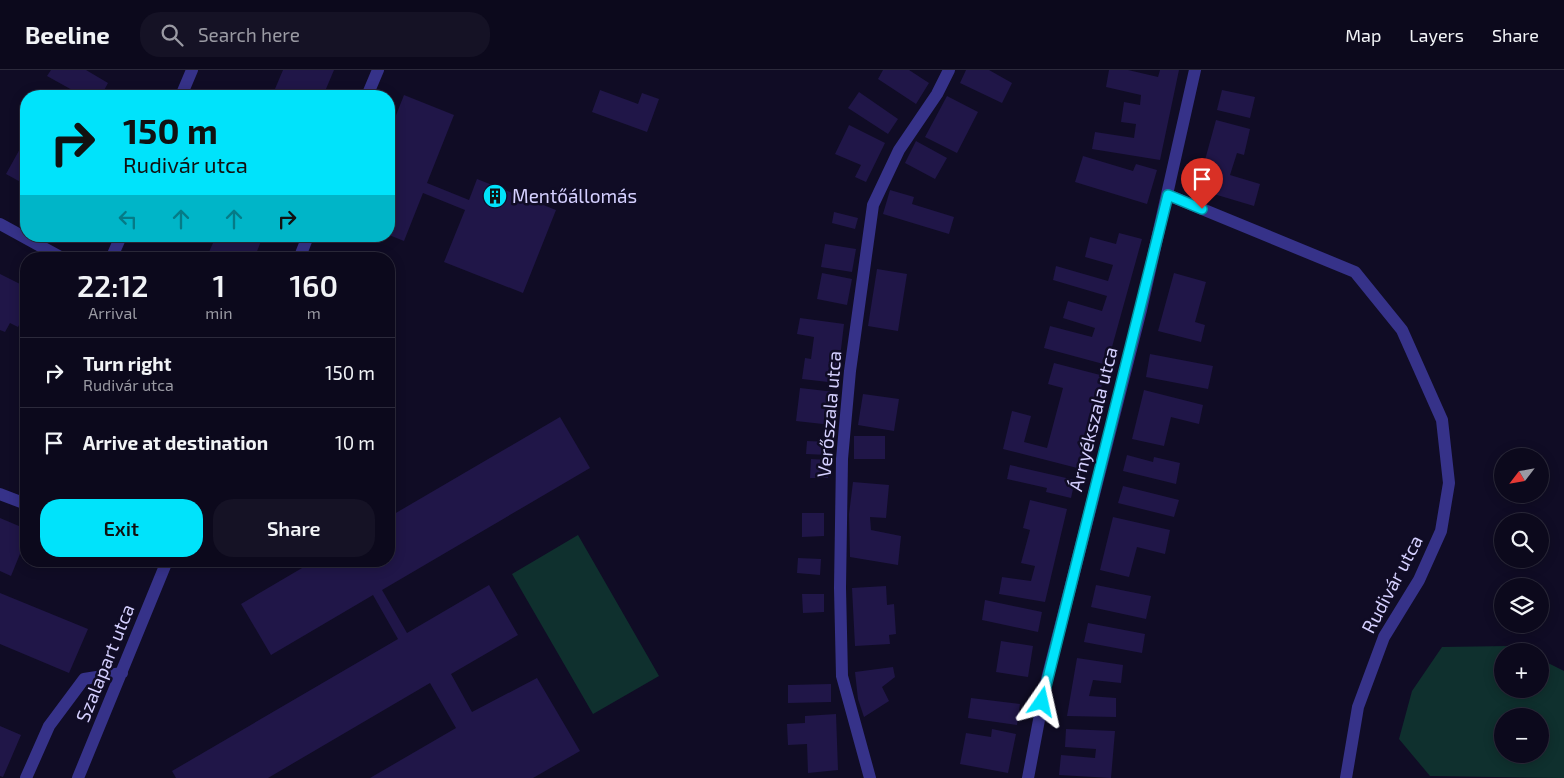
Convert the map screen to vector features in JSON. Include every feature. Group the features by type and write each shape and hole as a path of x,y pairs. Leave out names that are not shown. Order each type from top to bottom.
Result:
{"street":[{"path":"183,90 192,70"},
{"path":"370,90 378,70"},
{"name":"Verőszala utca","path":"870,778 842,676 840,588 842,459 850,372 873,205 899,150 937,94 949,70"},
{"name":"Árnyékszala utca","path":"1028,778 1046,683 1141,310 1195,70"},
{"name":"Rudivár utca","path":"1168,195 1355,272 1402,330 1442,420 1449,483 1441,531 1419,580 1384,637 1358,707 1346,778"},
{"path":"0,224 20,235"},
{"path":"33,242 51,252"},
{"path":"0,494 20,502"},
{"name":"Szalapart utca","path":"78,778 165,567"},
{"path":"26,778 49,726 84,679 122,673"}],"green space":[{"path":"578,535 659,676 593,714 512,574"},
{"path":"1494,646 1494,698 1549,698 1549,664 1564,671 1564,778 1430,776 1399,739 1412,691 1442,647"}],"building":[{"path":"51,70 86,70 108,83 104,90 72,90 47,76"},
{"path":"283,70 334,70 326,90 275,90"},
{"path":"883,70 909,70 929,83 916,104 878,79"},
{"path":"966,70 989,70 1012,83 1002,103 960,83"},
{"path":"1109,70 1128,70 1158,77 1160,70 1179,70 1160,160 1092,149 1095,132 1134,138 1136,124 1121,122 1124,102 1140,105 1141,95 1106,87"},
{"path":"600,90 638,104 642,93 659,99 647,132 592,112"},
{"path":"1222,90 1255,97 1250,118 1217,110"},
{"path":"859,92 898,119 888,134 848,108"},
{"name":"Mentőállomás","path":"404,95 454,115 427,183 469,200 477,179 556,210 523,293 444,262 465,210 423,193 404,241 395,237 395,118"},
{"path":"947,96 978,112 957,153 925,137"},
{"path":"1216,120 1250,129 1244,155 1237,153 1230,175 1260,184 1254,206 1197,189"},
{"path":"849,125 885,143 866,182 855,177 861,165 835,154"},
{"path":"916,141 947,158 935,179 905,163"},
{"path":"20,149 20,182 6,174"},
{"path":"1083,156 1133,171 1136,164 1157,170 1147,204 1075,182"},
{"path":"890,190 914,197 912,204 954,217 949,234 883,214"},
{"path":"834,212 858,218 855,229 832,223"},
{"path":"1119,233 1142,239 1107,365 1044,348 1050,326 1092,337 1095,328 1063,318 1068,301 1102,311 1107,296 1053,280 1056,266 1108,281 1113,265 1085,257 1090,237 1116,244"},
{"path":"213,242 261,242 257,252 209,252"},
{"path":"825,244 856,249 852,272 821,267"},
{"path":"877,269 907,274 898,331 868,326"},
{"path":"822,273 852,279 847,305 817,299"},
{"path":"1174,273 1206,282 1195,322 1205,325 1201,342 1158,331"},
{"path":"0,274 20,284 20,323 18,327 10,323 5,332 0,330"},
{"path":"800,318 844,324 837,383 802,379 805,358 811,359 814,337 797,334"},
{"path":"1150,354 1213,366 1208,389 1146,377"},
{"path":"1054,363 1104,376 1081,469 1003,449 1012,411 1031,416 1024,442 1047,448 1063,388 1048,384"},
{"path":"800,388 835,392 832,425 796,421"},
{"path":"1144,390 1203,405 1199,424 1171,417 1164,446 1132,439"},
{"path":"863,394 899,399 894,431 858,425"},
{"path":"560,417 590,468 382,590 407,633 489,585 518,635 451,674 472,712 537,678 580,751 533,778 370,778 456,728 430,683 268,778 176,778 172,771 398,639 373,595 271,655 241,604 304,567 395,567 395,513"},
{"path":"854,436 885,436 885,459 854,459"},
{"path":"807,441 829,442 829,455 806,454"},
{"path":"1127,455 1153,462 1154,457 1180,463 1176,484 1123,471"},
{"path":"811,459 828,460 828,478 810,478"},
{"path":"1010,465 1075,480 1071,498 1046,492 1047,488 1007,479"},
{"path":"853,482 889,485 886,518 870,517 871,530 901,536 898,565 850,557 849,514"},
{"path":"1123,486 1179,500 1174,517 1118,503"},
{"path":"1030,500 1067,509 1045,602 999,594 1002,577 1031,581 1035,566 1021,563 1030,530 1023,528"},
{"path":"802,513 824,513 824,536 802,537"},
{"path":"1113,517 1170,530 1165,554 1137,547 1129,577 1100,570"},
{"path":"0,518 20,526 20,554 11,576 0,571"},
{"path":"798,558 821,559 820,575 797,573"},
{"path":"1096,585 1151,596 1146,619 1091,607"},
{"path":"886,586 887,605 894,604 896,634 889,635 890,644 855,646 852,588"},
{"path":"0,593 88,629 69,673 0,644"},
{"path":"802,594 824,594 824,612 803,613"},
{"path":"985,600 1042,612 1038,632 982,620"},
{"path":"1088,623 1145,634 1142,653 1084,642"},
{"path":"1001,641 1033,646 1028,677 996,672"},
{"path":"1077,658 1123,665 1121,683 1093,680 1089,696 1116,698 1116,717 1067,716"},
{"path":"893,667 895,677 882,687 889,701 864,717 858,699 855,672"},
{"path":"831,684 831,702 788,703 788,685"},
{"path":"971,698 1020,704 1017,725 968,718"},
{"path":"836,714 838,770 808,773 807,744 788,745 787,724 805,723 805,716"},
{"path":"0,726 21,735 3,777 0,776"},
{"path":"992,729 1016,734 1008,773 960,764 966,733 991,737"},
{"path":"1066,729 1115,731 1111,778 1059,775 1061,755 1095,758 1096,749 1065,747"}],"place":[{"name":"Mentőállomás","path":"495,196"}],"route":[{"path":"1042,702 1141,310 1168,195 1202,209"}]}
